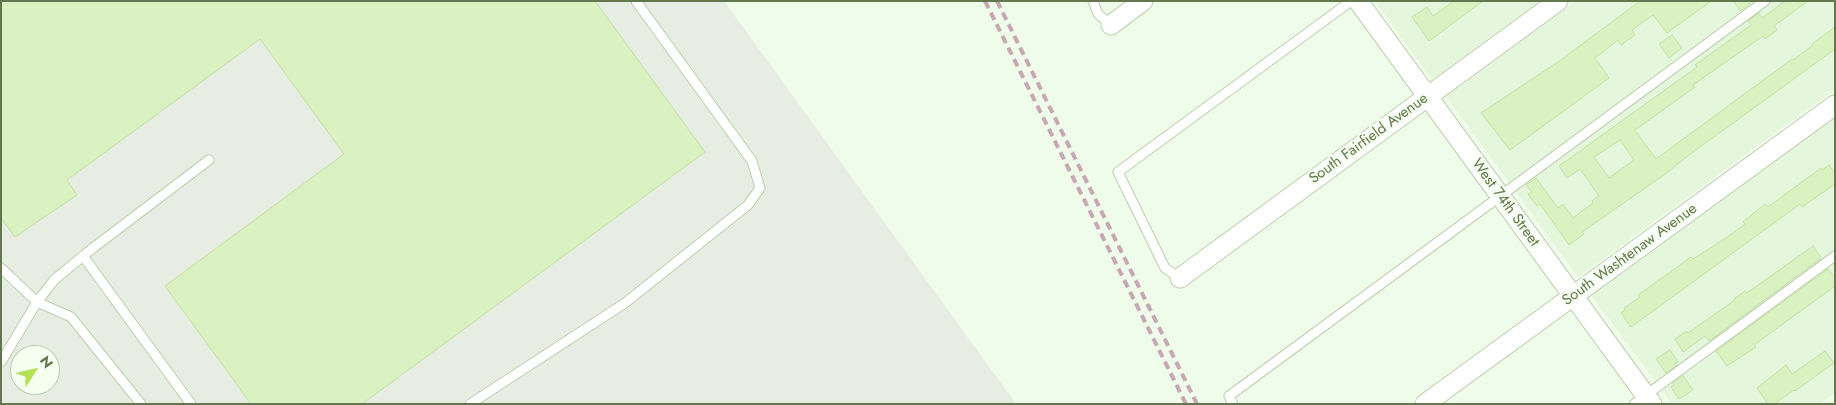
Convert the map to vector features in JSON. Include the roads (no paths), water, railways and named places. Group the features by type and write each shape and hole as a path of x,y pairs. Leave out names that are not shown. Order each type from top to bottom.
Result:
{"street":[{"path":"1111,25 1144,1"},
{"name":"West 74th Street","path":"1358,1 1574,296 1644,401"},
{"name":"South Fairfield Avenue","path":"1180,278 1558,1"},
{"name":"South Washtenaw Avenue","path":"1425,404 1835,105"}],"lane":[{"path":"470,404 625,303 748,205 760,188 752,161 636,1"},
{"path":"1093,1 1098,14 1111,25"},
{"path":"1180,278 1165,268 1118,172 1351,1"},
{"path":"1233,404 1229,396 1766,1"},
{"path":"1,362 37,302 56,279 83,256 209,160"},
{"path":"83,256 191,404"},
{"path":"1644,401 1835,256"},
{"path":"1,268 37,302 71,318 141,404"}],"railway":[{"path":"985,1 1186,404"},
{"path":"997,1 1197,404"}]}
